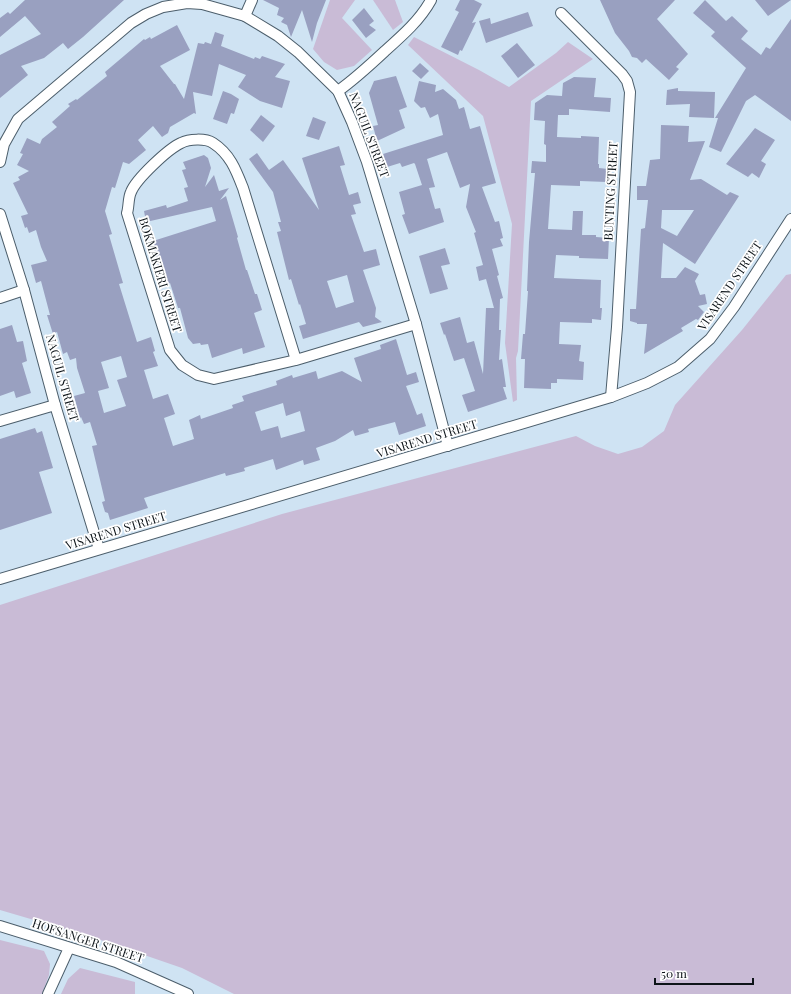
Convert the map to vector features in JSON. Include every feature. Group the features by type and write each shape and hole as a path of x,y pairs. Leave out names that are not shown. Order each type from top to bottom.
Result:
{"street":[{"path":"245,16 252,0"},
{"path":"338,91 354,80 413,26 431,0"},
{"name":"NAGUIL STREET","path":"0,162 4,144 18,119 131,23 146,14 163,7 187,3 202,4 245,16 278,36 298,52 338,91 352,122 367,162 416,324 448,446"},
{"name":"BUNTING STREET","path":"561,13 622,74 627,81 630,92 611,397"},
{"name":"BOKMAKIERI STREET","path":"296,360 243,188 234,164 213,142 198,139 181,142 142,176 131,192 127,213 170,350 182,365 198,375 214,379 296,360 416,324"},
{"name":"NAGUIL STREET","path":"0,214 24,290 55,405 99,549"},
{"name":"VISAREND STREET","path":"0,579 611,397 647,383 678,367 710,339 734,307 791,219"},
{"path":"0,298 24,290"},
{"path":"0,421 55,405"},
{"name":"HOFSANGER STREET","path":"0,926 116,962 188,994"},
{"path":"48,994 69,948"}],"shaded area":[{"path":"330,0 355,0 342,18 372,50 354,66 337,70 324,62 313,49"},
{"path":"373,0 395,0 403,22 393,30"},
{"path":"414,37 509,87 556,53 568,42 593,59 531,101 518,351 516,358 517,400 513,402 505,343 512,224 483,116 408,45"},
{"path":"791,274 791,994 234,994 182,968 92,937 0,910 0,605 282,514 576,436 595,446 618,454 642,447 664,431 675,405 742,330 786,275"},
{"path":"0,940 44,951 50,964 49,975 42,994 0,994"},
{"path":"80,968 135,982 135,994 61,994 68,979"}],"building":[{"path":"25,0 124,0 68,49 63,43 44,58 21,66 28,75 0,98 0,55 41,34 25,16 0,37 0,18 8,12 10,14"},
{"path":"263,0 326,0 317,23 312,42 302,10 291,37 287,25 281,22 284,18 277,15 279,8"},
{"path":"460,0 474,0 482,4 472,23 476,22 462,51 460,50 458,55 441,47 459,12 455,10"},
{"path":"600,0 675,0 657,19 688,54 676,67 679,69 669,80 646,59 642,63 637,58 632,57 615,33"},
{"path":"705,0 726,21 732,16 748,31 741,39 761,55 766,47 770,49 791,19 791,121 755,95 746,101 721,152 709,147 718,118 715,118 746,68 711,36 715,32 693,13"},
{"path":"755,0 791,0 768,16"},
{"path":"364,8 374,21 369,25 376,30 366,38 352,20"},
{"path":"528,12 533,26 486,43 479,21 490,18 491,24"},
{"path":"177,25 190,50 160,66 175,84 184,99 198,43 204,44 205,42 211,44 215,32 224,35 221,46 254,59 255,57 260,59 262,56 285,64 275,77 290,81 282,108 260,101 238,87 246,75 219,64 212,96 193,92 196,114 194,113 170,127 168,133 162,137 153,126 138,140 146,150 129,164 123,162 115,188 112,187 105,211 112,234 109,235 123,283 119,284 137,342 151,337 155,351 153,352 158,366 144,370 153,399 168,394 175,414 164,418 173,446 194,439 189,420 200,415 201,419 233,408 232,405 244,401 242,396 277,385 276,381 292,375 293,378 316,371 318,379 342,371 362,382 354,358 381,349 380,345 396,339 407,375 416,372 419,382 406,386 417,415 422,413 426,426 399,435 395,422 368,429 369,432 355,436 353,430 335,441 316,448 320,460 304,465 303,460 276,470 273,459 244,468 245,471 226,476 225,473 144,498 148,508 110,520 108,513 105,512 102,502 105,501 92,446 97,445 90,422 84,424 81,417 80,418 74,396 85,393 77,368 76,358 70,360 67,352 63,354 57,332 53,334 47,315 50,315 41,281 36,283 31,265 47,261 36,230 29,233 27,227 25,228 21,216 28,214 13,183 20,180 18,177 29,171 17,165 23,154 20,153 27,138 40,144 42,139 57,127 52,122 70,106 68,104 76,99 77,100 107,76 105,72 144,39 145,40 150,37 151,39","holes":["121,356 127,377 117,380 126,406 104,413 98,391 109,388 101,362","283,403 286,416 300,411 305,431 281,438 278,426 261,431 255,412"]},
{"path":"517,43 535,65 518,78 501,56"},
{"path":"420,63 429,71 421,79 412,71"},
{"path":"396,76 407,107 399,110 405,128 377,141 373,126 378,125 369,93 374,81"},
{"path":"574,77 596,78 594,97 611,98 610,112 569,109 569,115 558,115 557,137 599,137 598,164 599,168 608,169 607,182 580,181 580,186 551,185 548,229 572,230 573,211 583,211 582,235 596,235 596,237 609,238 608,259 579,258 579,256 556,255 554,278 601,280 601,320 592,319 592,323 560,322 559,344 581,345 579,361 584,362 583,380 557,379 557,383 551,383 551,389 524,388 525,359 521,359 523,334 525,334 529,242 535,173 531,173 532,161 546,162 546,145 544,144 545,121 534,120 535,103 547,95 562,96 563,83"},
{"path":"419,81 436,85 435,92 443,89 456,100 459,109 464,107 470,129 480,126 496,183 482,187 495,222 499,221 503,238 500,239 503,246 492,249 503,298 500,299 499,330 501,330 499,360 502,359 506,387 503,387 507,399 468,412 462,395 475,391 464,358 454,361 440,323 460,317 467,343 474,341 483,374 486,308 494,308 486,279 479,281 476,267 483,265 474,233 476,232 466,207 470,184 460,188 447,152 427,159 435,187 429,188 435,209 440,208 444,222 409,234 402,215 405,214 399,192 422,185 414,163 402,167 400,163 387,167 383,154 443,135 438,114 430,118 425,107 421,108 414,101"},
{"path":"678,88 678,91 715,92 714,118 689,117 690,104 666,105 667,90"},
{"path":"223,91 239,99 234,114 231,113 227,124 213,119"},
{"path":"261,115 275,126 263,142 250,130"},
{"path":"313,117 326,122 319,140 306,136"},
{"path":"661,125 689,126 688,142 705,141 690,180 701,179 727,195 730,192 739,196 695,264 663,243 661,278 676,278 685,267 699,274 695,281 700,295 705,294 707,304 698,306 704,312 698,320 696,319 681,328 683,331 644,354 647,324 637,324 630,321 630,309 636,309 641,229 645,228 648,200 637,200 637,186 646,186 650,160 660,159","holes":["662,210 694,210 677,236 661,228"]},
{"path":"755,128 775,140 761,161 766,164 759,178 752,173 748,177 726,164"},
{"path":"339,146 345,165 340,166 349,195 358,192 361,203 353,205 356,214 351,215 364,252 376,249 380,265 363,270 376,308 375,317 382,322 363,327 359,322 303,339 299,326 306,324 291,279 289,280 277,232 281,231 278,222 281,222 273,192 249,159 257,153 269,170 283,160 319,210 302,158","holes":["347,275 354,302 336,308 327,281"]},
{"path":"204,155 208,158 211,168 205,187 214,175 219,191 229,188 220,200 226,196 246,270 255,294 257,294 262,310 254,313 265,347 243,354 242,348 212,358 208,344 193,344 188,338 180,308 178,308 170,283 164,285 153,241 216,221 212,207 146,222 144,211 166,205 167,208 188,201 184,188 188,187 182,170 186,169 183,162"},
{"path":"445,248 450,264 441,266 448,289 430,294 419,256"},
{"path":"12,325 17,342 23,341 27,361 22,363 31,393 16,398 14,391 0,396 0,329"},
{"path":"35,428 37,433 42,431 53,468 39,472 52,513 0,530 0,439"}]}
